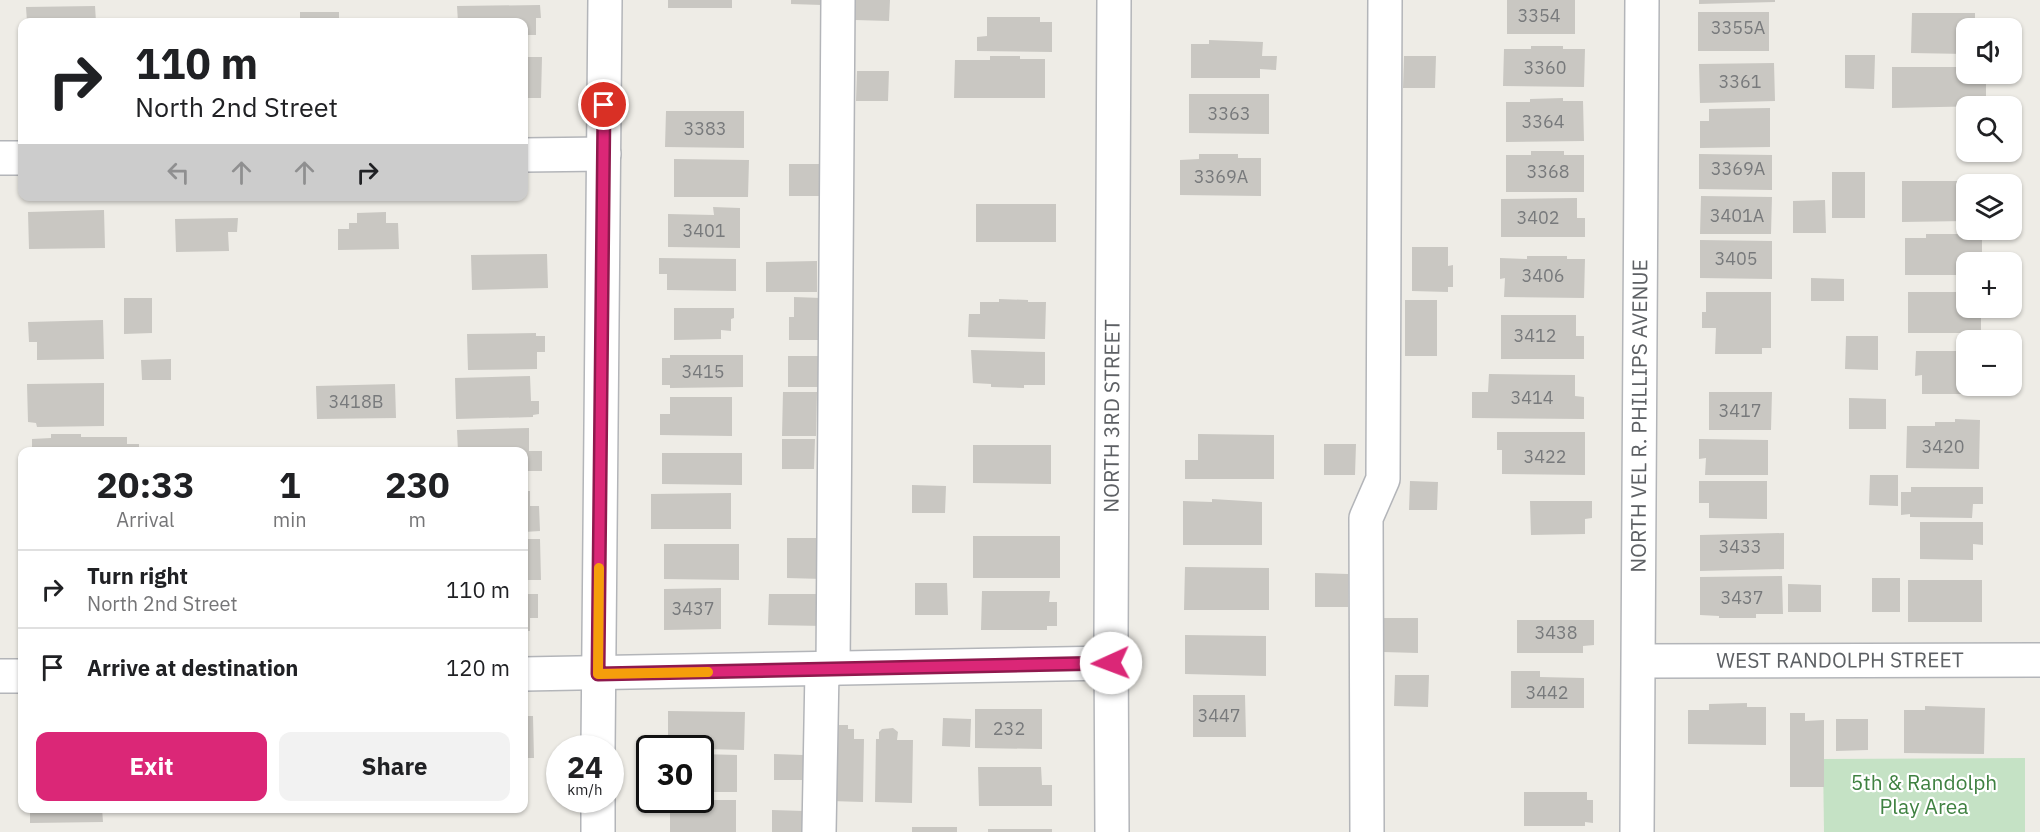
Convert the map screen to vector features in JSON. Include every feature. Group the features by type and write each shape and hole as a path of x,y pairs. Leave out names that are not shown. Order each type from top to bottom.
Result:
{"street":[{"path":"598,735 605,0"},
{"path":"819,832 827,670 838,0"},
{"name":"NORTH 3RD STREET","path":"1112,832 1114,0"},
{"path":"1367,832 1366,518 1383,480 1384,0"},
{"name":"NORTH VEL R. PHILLIPS AVENUE","path":"1637,832 1642,0"},
{"path":"528,155 604,154"},
{"path":"0,158 18,158"},
{"name":"WEST RANDOLPH STREET","path":"1639,661 2040,660"},
{"path":"528,674 1111,663"},
{"path":"0,676 18,676"},
{"path":"598,813 598,832"}],"green space":[{"name":"5th & Randolph Play Area","path":"2025,758 2025,832 1824,832 1823,759"}],"building":[{"path":"668,0 732,0 732,8 668,8"},
{"path":"791,0 822,0 822,5 791,4"},
{"path":"855,0 890,0 889,21 855,20"},
{"path":"1507,0 1575,0 1575,34 1507,34"},
{"path":"1699,0 1775,0 1775,2 1699,4"},
{"path":"540,5 541,18 536,18 536,35 528,35 528,18 458,18 457,6"},
{"path":"95,6 96,18 27,18 26,7"},
{"path":"300,12 339,12 339,18 300,18"},
{"path":"1698,12 1769,12 1769,51 1698,51"},
{"path":"1912,13 1975,13 1975,18 1956,18 1956,54 1911,53"},
{"path":"987,17 1040,17 1040,22 1052,22 1052,52 977,51 977,37 987,36"},
{"path":"1209,40 1263,42 1262,56 1277,56 1276,70 1260,69 1260,78 1191,78 1191,44 1209,44"},
{"path":"1531,46 1585,49 1584,87 1503,86 1504,49 1531,49"},
{"path":"1845,55 1875,55 1874,89 1845,88"},
{"path":"990,56 1045,59 1045,98 954,98 955,60 990,60"},
{"path":"1404,56 1436,56 1435,88 1403,88"},
{"path":"528,57 542,57 541,98 528,98"},
{"path":"1774,63 1775,101 1700,103 1699,64"},
{"path":"1892,67 1956,67 1956,84 1986,84 1986,96 1956,96 1956,107 1892,108"},
{"path":"857,71 889,71 888,101 856,101"},
{"path":"1189,94 1269,94 1269,134 1189,133"},
{"path":"1563,98 1563,101 1583,101 1584,141 1506,142 1506,102"},
{"path":"1770,108 1770,147 1700,148 1700,121 1709,121 1709,109"},
{"path":"666,111 744,111 744,148 665,147"},
{"path":"1531,151 1564,151 1564,155 1584,155 1584,192 1506,192 1506,155 1531,155"},
{"path":"1199,154 1238,154 1238,158 1261,158 1261,196 1180,195 1180,160 1199,159"},
{"path":"1699,154 1772,155 1772,190 1699,189"},
{"path":"674,159 749,160 748,197 674,197"},
{"path":"789,164 823,164 823,196 789,196"},
{"path":"1832,172 1865,172 1865,218 1832,218"},
{"path":"1902,181 1956,181 1956,221 1902,222"},
{"path":"1701,196 1772,197 1771,234 1700,234"},
{"path":"1577,198 1577,218 1585,218 1585,237 1501,237 1501,199"},
{"path":"1825,200 1826,233 1793,233 1793,201"},
{"path":"976,204 1056,204 1056,242 976,242"},
{"path":"713,207 740,208 740,248 668,247 668,214 714,215"},
{"path":"104,210 105,248 29,249 28,212"},
{"path":"386,212 386,223 398,223 399,249 338,250 338,229 349,229 349,223 357,223 357,213"},
{"path":"238,218 237,232 228,232 229,251 176,252 175,219"},
{"path":"1926,234 1956,234 1956,240 1982,240 1982,252 1956,252 1956,275 1905,275 1905,238 1926,238"},
{"path":"1700,240 1772,241 1772,279 1700,278"},
{"path":"1412,247 1448,247 1448,266 1453,265 1453,287 1448,287 1448,292 1412,291"},
{"path":"547,254 548,288 472,290 471,255"},
{"path":"1527,256 1567,256 1567,259 1585,259 1584,298 1504,297 1505,278 1500,279 1500,258 1527,259"},
{"path":"659,258 736,259 736,291 667,290 667,274 659,274"},
{"path":"817,261 817,292 766,292 766,262"},
{"path":"1811,278 1844,279 1844,301 1811,301"},
{"path":"1706,292 1771,292 1771,348 1762,348 1762,354 1715,354 1716,328 1702,328 1702,312 1706,312"},
{"path":"1908,292 1956,292 1956,318 1981,318 1981,330 1956,330 1956,333 1908,333"},
{"path":"794,297 821,298 821,340 789,340 789,317 794,317"},
{"path":"124,298 152,298 152,333 124,334"},
{"path":"999,299 1046,302 1045,339 968,337 969,314 980,314 980,302 999,302"},
{"path":"1405,300 1437,300 1437,356 1405,356"},
{"path":"674,308 734,308 731,331 721,330 721,339 674,340"},
{"path":"1501,315 1576,315 1576,336 1584,336 1584,359 1501,359"},
{"path":"103,320 104,359 37,360 37,342 29,342 28,322"},
{"path":"536,333 536,336 545,336 545,352 537,352 537,369 468,370 467,334"},
{"path":"1846,336 1878,336 1878,370 1845,369"},
{"path":"971,350 1045,352 1045,385 1024,385 1024,388 991,387 991,384 973,383"},
{"path":"1916,351 1956,351 1956,394 1922,394 1922,375 1915,376"},
{"path":"670,355 743,355 743,387 670,388 670,385 662,385 662,358 670,358"},
{"path":"788,356 820,356 820,387 788,387"},
{"path":"171,359 171,380 142,380 141,360"},
{"path":"1489,374 1575,375 1575,396 1584,397 1584,419 1472,418 1472,392 1488,392"},
{"path":"530,376 531,401 539,401 539,414 533,417 456,419 455,378"},
{"path":"104,383 104,426 37,427 36,423 28,422 27,384"},
{"path":"395,384 396,418 317,419 316,386"},
{"path":"783,392 817,392 816,436 782,436"},
{"path":"1709,392 1772,392 1771,430 1709,430"},
{"path":"670,397 732,397 732,436 660,435 660,414 670,414"},
{"path":"1849,398 1886,399 1886,429 1849,429"},
{"path":"1955,419 1980,420 1979,469 1906,468 1907,426 1935,426 1935,422 1955,422"},
{"path":"529,428 529,451 542,451 542,471 528,471 528,447 458,447 457,430"},
{"path":"1497,432 1585,432 1585,475 1502,474 1502,450 1497,450"},
{"path":"51,434 81,434 81,437 127,437 127,444 139,444 139,447 32,447 32,439 51,438"},
{"path":"1198,434 1274,435 1274,479 1185,479 1185,460 1198,460"},
{"path":"782,439 815,439 814,469 782,469"},
{"path":"1699,439 1768,440 1768,475 1705,475 1706,458 1699,459"},
{"path":"1324,444 1356,444 1355,475 1324,475"},
{"path":"973,445 1051,445 1051,484 973,483"},
{"path":"662,453 742,453 742,485 662,484"},
{"path":"1870,475 1898,475 1898,506 1869,505"},
{"path":"1410,481 1438,482 1437,510 1409,510"},
{"path":"1699,481 1767,481 1767,519 1709,518 1709,503 1699,503"},
{"path":"912,485 946,486 945,513 912,513"},
{"path":"1911,487 1983,487 1983,504 1973,504 1972,518 1901,515 1901,492 1911,492"},
{"path":"528,491 530,491 530,506 539,506 540,531 528,532"},
{"path":"731,493 731,529 651,529 651,494"},
{"path":"1212,499 1262,502 1262,545 1183,545 1183,501 1212,502"},
{"path":"1530,501 1592,501 1592,518 1585,519 1585,534 1531,535"},
{"path":"1920,522 1983,522 1983,545 1973,544 1973,560 1920,559"},
{"path":"1784,533 1784,569 1700,571 1700,535"},
{"path":"973,536 1060,536 1060,578 973,578"},
{"path":"787,538 822,538 823,579 787,578"},
{"path":"528,539 540,539 541,580 528,580"},
{"path":"664,544 739,544 739,580 664,579"},
{"path":"1185,567 1269,568 1269,610 1184,610"},
{"path":"1315,573 1348,574 1348,607 1315,607"},
{"path":"1782,576 1783,614 1756,614 1756,618 1719,618 1719,616 1700,615 1700,577"},
{"path":"1872,578 1900,578 1900,612 1872,612"},
{"path":"1908,580 1982,580 1982,622 1908,622"},
{"path":"915,583 947,583 948,615 915,615"},
{"path":"1788,584 1821,585 1821,612 1788,612"},
{"path":"721,588 721,629 664,630 664,589"},
{"path":"982,591 1050,591 1049,602 1057,602 1057,626 1047,626 1047,630 981,630"},
{"path":"528,594 538,594 538,618 530,618 530,631 528,631"},
{"path":"769,594 825,594 825,626 768,625"},
{"path":"1383,618 1418,618 1418,653 1383,652"},
{"path":"1517,620 1594,620 1594,645 1583,646 1583,653 1517,653"},
{"path":"1185,635 1266,636 1266,676 1185,674"},
{"path":"1511,671 1540,671 1540,677 1584,678 1584,708 1511,708"},
{"path":"1395,675 1429,675 1428,707 1394,706"},
{"path":"1193,695 1245,695 1246,737 1193,737"},
{"path":"1747,703 1747,707 1766,707 1766,745 1688,744 1688,710 1709,710 1709,704"},
{"path":"1925,706 1985,708 1984,754 1904,753 1904,710 1925,710"},
{"path":"975,709 1042,709 1042,749 975,748"},
{"path":"668,711 745,712 744,750 714,749 714,735 668,735"},
{"path":"1790,713 1805,713 1805,721 1824,720 1824,787 1790,787"},
{"path":"528,716 533,716 534,758 528,758"},
{"path":"943,718 971,719 970,747 942,746"},
{"path":"1836,719 1868,719 1868,750 1836,751"},
{"path":"832,725 848,725 848,729 854,729 854,739 864,739 863,802 831,801"},
{"path":"893,728 898,732 897,740 913,740 912,803 875,802 876,739 879,739 879,732 882,729"},
{"path":"714,754 737,755 737,792 714,792"},
{"path":"774,754 803,755 803,780 774,780"},
{"path":"978,767 1041,767 1042,785 1052,785 1052,806 979,806"},
{"path":"1524,792 1587,792 1587,800 1593,800 1593,823 1585,822 1585,826 1524,826"},
{"path":"714,800 736,800 736,832 670,832 670,813 714,813"},
{"path":"772,810 804,811 804,832 772,832"},
{"path":"30,813 102,813 103,822 30,823"},
{"path":"912,827 957,827 957,832 912,832"},
{"path":"988,829 1052,829 1052,832 988,832"}],"slow traffic":[{"path":"599,568 598,674 708,672"}],"route":[{"path":"604,105 598,674 1111,663"}]}
